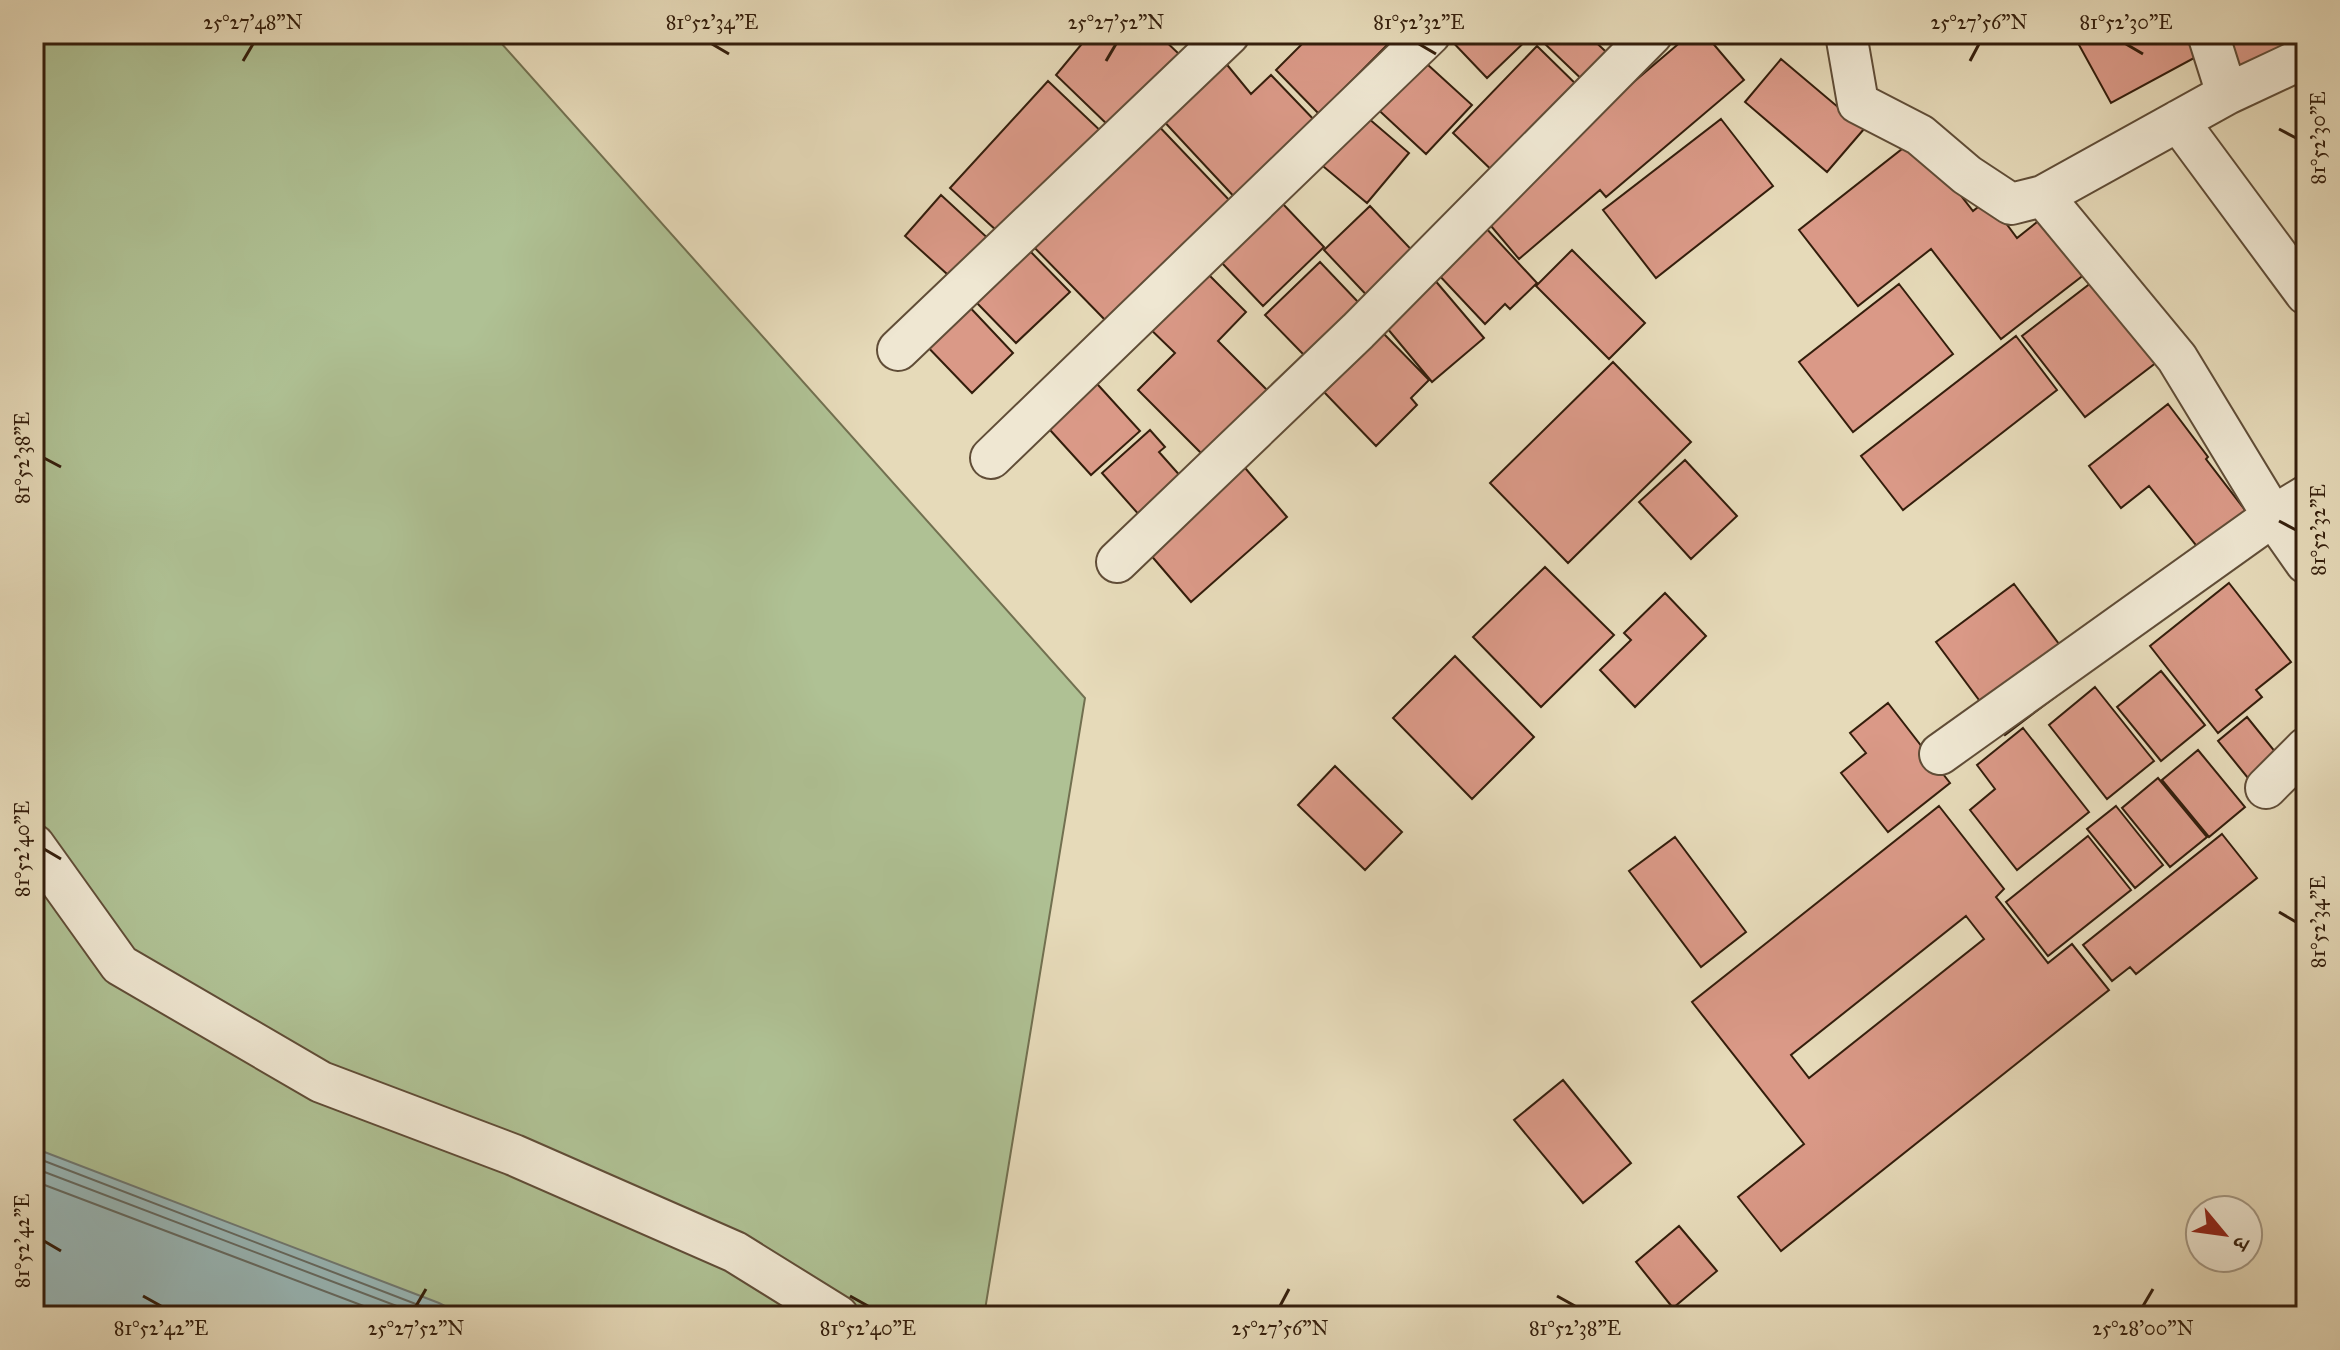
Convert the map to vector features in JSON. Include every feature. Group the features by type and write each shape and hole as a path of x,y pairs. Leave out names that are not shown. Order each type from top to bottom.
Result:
{"street":[{"path":"898,350 1229,34"},
{"path":"991,458 1430,34"},
{"path":"1117,562 1358,331 1652,34"},
{"path":"1846,34 1858,103 1920,135 1967,175 2011,204 2043,196 2227,94 2306,57"},
{"path":"2208,34 2227,94"},
{"path":"2178,121 2306,294"},
{"path":"2043,196 2177,358 2289,506 2306,563"},
{"path":"1940,754 2289,506"},
{"path":"2266,788 2306,748"},
{"path":"34,845 120,965 321,1082 514,1155 735,1252 838,1316"}],"green space":[{"path":"34,34 493,34 1085,698 984,1316 34,1316"}],"water":[{"path":"34,1148 439,1303 464,1316 34,1316"}],"building":[{"path":"1090,34 1158,34 1179,54 1111,128 1056,75"},
{"path":"1312,34 1398,34 1319,114 1276,70"},
{"path":"1445,34 1533,34 1487,78"},
{"path":"1554,34 1587,34 1617,62 1592,89 1545,44"},
{"path":"1690,34 1705,34 1744,80 1606,197 1600,190 1519,259 1480,213"},
{"path":"2073,34 2198,34 2207,51 2111,103"},
{"path":"2216,34 2306,34 2306,44 2240,79"},
{"path":"1537,46 1584,92 1501,179 1453,133"},
{"path":"1416,54 1472,105 1426,154 1371,103"},
{"path":"1219,55 1251,94 1271,75 1319,125 1239,202 1158,115"},
{"path":"1781,59 1864,129 1827,172 1745,102"},
{"path":"1048,81 1106,136 1009,242 950,188"},
{"path":"1361,112 1409,153 1367,203 1318,162"},
{"path":"1152,119 1232,203 1108,323 1026,239"},
{"path":"1721,119 1773,186 1656,278 1603,210"},
{"path":"1916,138 1973,211 1988,199 2017,238 2051,211 2094,267 2001,339 1931,249 1858,306 1799,230"},
{"path":"941,195 993,243 957,283 905,236"},
{"path":"1282,203 1324,247 1263,306 1221,262"},
{"path":"1370,206 1422,261 1375,304 1324,250"},
{"path":"1484,226 1537,283 1510,309 1505,304 1485,324 1436,272"},
{"path":"1027,248 1070,292 1016,343 974,300"},
{"path":"1572,250 1645,323 1609,359 1536,286"},
{"path":"1320,262 1359,303 1304,355 1265,315"},
{"path":"1200,266 1246,312 1218,341 1273,396 1209,461 1138,390 1175,353 1144,323"},
{"path":"2100,276 2157,362 2085,417 2022,336"},
{"path":"1433,278 1484,338 1432,382 1382,322"},
{"path":"1899,284 1953,354 1853,432 1799,362"},
{"path":"963,300 1013,353 972,393 921,340"},
{"path":"1384,334 1429,380 1411,398 1417,405 1376,446 1324,392"},
{"path":"2016,336 2057,390 1903,510 1861,456"},
{"path":"1613,362 1691,442 1568,563 1490,483"},
{"path":"1089,375 1140,431 1091,475 1040,419"},
{"path":"2168,404 2258,527 2211,564 2149,486 2121,508 2089,466"},
{"path":"1150,430 1165,447 1159,452 1191,488 1149,526 1102,473"},
{"path":"1685,460 1737,516 1691,559 1639,502"},
{"path":"1240,462 1287,517 1191,602 1143,546"},
{"path":"1545,567 1614,635 1541,707 1473,637"},
{"path":"2229,583 2291,662 2256,690 2262,697 2218,733 2150,646"},
{"path":"2014,584 2083,676 2005,735 1936,642"},
{"path":"1665,593 1706,636 1635,707 1600,670 1631,640 1624,633"},
{"path":"1455,656 1534,737 1472,799 1393,718"},
{"path":"2161,671 2205,725 2161,761 2117,707"},
{"path":"2095,687 2154,761 2107,799 2049,725"},
{"path":"1888,703 1950,783 1888,832 1841,773 1866,753 1850,733"},
{"path":"2247,717 2281,759 2252,783 2218,741"},
{"path":"2023,728 2089,812 2017,870 1970,810 1995,789 1977,765"},
{"path":"2198,750 2245,807 2209,837 2162,780"},
{"path":"1335,766 1402,832 1365,870 1298,805"},
{"path":"2158,778 2207,837 2170,867 2122,808"},
{"path":"1939,806 2004,889 1996,897 2048,963 2072,944 2109,990 1781,1251 1738,1197 1804,1144 1692,1002","holes":["1966,916 1984,939 1809,1078 1791,1055"]},
{"path":"2116,806 2163,865 2135,888 2087,829"},
{"path":"2222,834 2257,878 2136,974 2130,967 2112,981 2083,945"},
{"path":"2088,836 2131,890 2048,956 2006,902"},
{"path":"1675,837 1746,932 1701,967 1629,871"},
{"path":"1563,1080 1631,1163 1583,1203 1514,1120"},
{"path":"1679,1226 1717,1271 1673,1308 1636,1262"}]}
